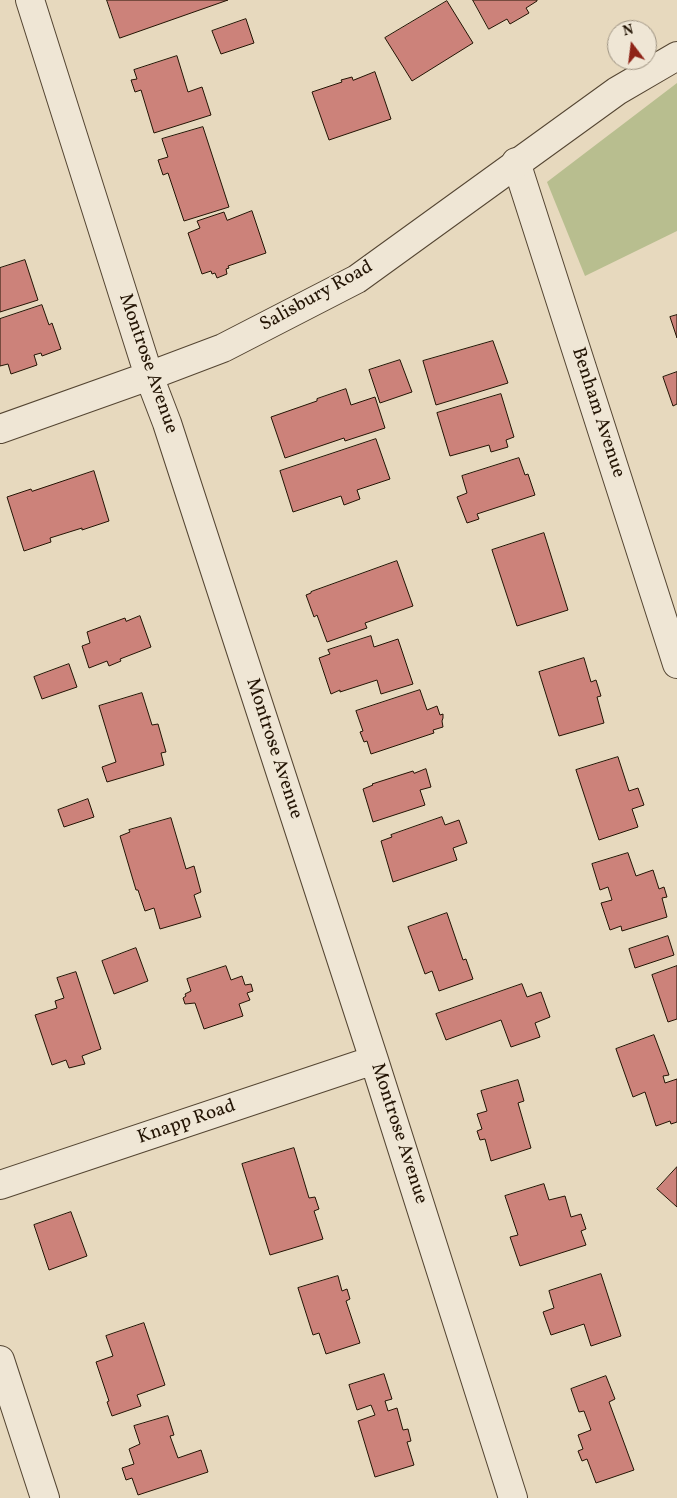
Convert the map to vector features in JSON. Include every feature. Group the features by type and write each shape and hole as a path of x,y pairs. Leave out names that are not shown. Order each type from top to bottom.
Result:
{"street":[{"name":"Montrose Avenue","path":"30,0 149,376 167,423 374,1060 513,1498"},
{"name":"Salisbury Road","path":"0,429 223,348 357,279 617,90 677,56"},
{"name":"Benham Avenue","path":"516,162 677,664"},
{"name":"Knapp Road","path":"0,1185 374,1060"},
{"path":"0,1360 45,1498"}],"green space":[{"path":"677,83 677,231 585,276 547,182"}],"building":[{"path":"107,0 228,0 120,38"},
{"path":"473,0 537,1 526,8 529,13 510,24 507,19 489,29"},
{"path":"447,1 473,43 412,81 385,38"},
{"path":"246,19 254,43 221,54 212,31"},
{"path":"177,56 188,92 202,87 211,115 154,133 141,90 135,92 131,80 137,79 134,70"},
{"path":"375,72 391,119 329,140 312,92 342,82 341,80 352,77 353,80"},
{"path":"203,127 229,207 184,221 168,173 163,175 158,160 168,157 162,139"},
{"path":"252,211 266,253 228,266 229,268 226,269 227,274 217,278 215,273 212,274 211,271 202,274 188,233 200,228 197,221 224,212 227,220"},
{"path":"25,260 38,300 0,312 0,268"},
{"path":"42,305 49,325 52,323 61,349 42,356 41,353 34,355 37,365 11,374 8,364 0,366 0,319"},
{"path":"677,315 677,338 670,317"},
{"path":"493,341 508,383 436,405 423,361"},
{"path":"400,360 412,392 380,403 369,370"},
{"path":"677,372 677,404 673,406 663,377"},
{"path":"346,389 351,405 375,397 385,428 345,441 344,438 285,458 271,417"},
{"path":"501,394 514,437 506,440 508,447 491,452 489,445 450,456 437,413"},
{"path":"376,439 390,479 357,490 360,499 344,505 341,496 293,512 280,471"},
{"path":"519,458 525,475 528,474 535,495 477,514 479,519 467,523 457,497 467,493 462,476"},
{"path":"94,471 109,521 50,538 51,542 24,551 7,497"},
{"path":"544,533 568,610 517,626 492,550"},
{"path":"397,561 413,606 365,623 367,628 327,642 317,615 314,617 306,595"},
{"path":"140,616 151,647 120,659 121,661 109,666 107,661 89,668 82,646 90,643 87,632 125,618 126,621"},
{"path":"371,636 374,647 398,639 413,684 381,694 377,680 331,694 319,658 330,654 328,650"},
{"path":"584,658 591,682 596,680 601,696 597,697 604,723 559,736 539,672"},
{"path":"69,664 77,687 42,699 34,677"},
{"path":"420,690 427,710 437,706 440,715 443,714 443,727 433,730 434,733 371,754 367,741 364,742 360,732 363,731 356,711"},
{"path":"142,693 152,725 158,724 166,752 161,753 164,765 107,782 102,767 116,762 99,706"},
{"path":"618,757 629,791 638,788 644,805 632,809 638,827 599,840 576,770"},
{"path":"426,769 431,787 420,790 425,805 373,822 363,789 372,784 413,771 414,773"},
{"path":"88,799 94,817 64,827 58,810"},
{"path":"442,817 445,825 459,820 467,843 453,848 457,860 393,882 381,841 392,837 391,835"},
{"path":"171,818 186,869 194,866 201,892 194,895 201,917 160,929 154,908 145,911 138,890 136,890 120,836 130,832 129,830"},
{"path":"628,853 636,876 653,870 659,889 664,887 667,897 662,898 667,917 622,931 621,926 610,930 601,903 612,900 608,887 600,890 592,864"},
{"path":"447,913 463,960 466,959 473,979 439,991 432,971 425,974 408,927"},
{"path":"668,936 674,955 635,968 629,949"},
{"path":"136,948 148,981 114,994 102,961"},
{"path":"226,966 231,980 242,976 245,985 251,984 253,991 247,993 250,1000 239,1004 243,1016 204,1029 195,1003 185,1004 183,998 186,996 185,994 191,991 187,979"},
{"path":"677,966 677,1019 668,1022 652,975"},
{"path":"76,972 101,1049 82,1056 85,1064 69,1068 66,1060 52,1065 35,1015 57,1008 55,1001 64,998 57,978"},
{"path":"522,984 527,997 541,992 550,1017 535,1023 540,1037 511,1047 501,1020 446,1040 436,1014"},
{"path":"654,1035 669,1075 663,1076 665,1083 677,1079 677,1122 671,1124 670,1121 656,1126 645,1092 633,1097 616,1049"},
{"path":"518,1080 524,1101 518,1103 531,1148 491,1161 485,1139 480,1140 477,1131 482,1129 477,1114 487,1111 481,1091"},
{"path":"294,1148 309,1198 315,1197 319,1209 314,1211 323,1239 270,1255 242,1164"},
{"path":"677,1167 677,1207 657,1189"},
{"path":"544,1184 549,1200 565,1196 571,1217 581,1214 586,1229 581,1231 586,1245 520,1266 510,1237 518,1235 505,1196"},
{"path":"71,1212 87,1256 49,1270 34,1225"},
{"path":"601,1274 621,1336 591,1346 584,1324 551,1335 543,1312 554,1308 549,1291"},
{"path":"338,1276 342,1291 347,1289 350,1299 346,1301 360,1343 326,1354 319,1333 313,1335 298,1288"},
{"path":"144,1323 165,1385 137,1395 141,1406 112,1416 96,1362 113,1356 106,1336"},
{"path":"384,1374 392,1399 385,1401 388,1411 397,1408 403,1430 408,1429 411,1441 407,1442 414,1465 375,1477 358,1421 375,1415 371,1405 357,1410 349,1385"},
{"path":"606,1376 615,1399 609,1402 634,1470 596,1483 587,1459 582,1461 578,1451 583,1449 578,1435 591,1430 584,1411 579,1412 571,1389"},
{"path":"168,1416 174,1435 170,1436 178,1458 201,1450 208,1472 138,1495 132,1478 126,1480 122,1468 134,1464 129,1449 140,1444 134,1426"}]}
